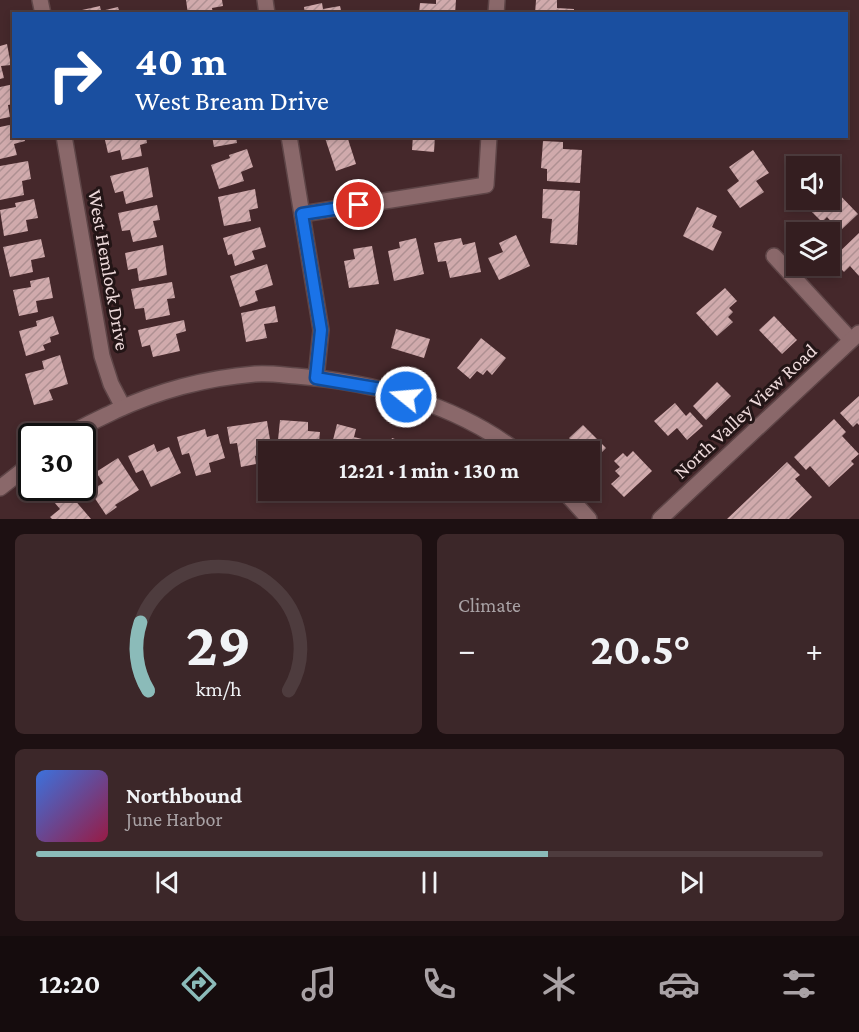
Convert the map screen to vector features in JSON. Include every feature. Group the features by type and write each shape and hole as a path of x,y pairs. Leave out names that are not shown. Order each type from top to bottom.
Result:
{"street":[{"name":"West Hemlock Drive","path":"64,138 102,356 111,384 123,407"},
{"path":"289,138 321,330 316,378"},
{"path":"302,214 486,185 489,138"},
{"path":"774,256 855,336"},
{"name":"North Valley View Road","path":"660,519 855,336"},
{"path":"89,423 143,397 210,379 258,374 316,378 387,390 479,426 502,441"},
{"path":"0,488 18,474"},
{"path":"573,501 589,519"}],"building":[{"path":"186,0 222,0 223,6 212,8 213,12 188,12"},
{"path":"436,0 456,0 455,12 419,12 420,3 436,4"},
{"path":"536,0 557,0 557,8 574,9 574,12 535,12"},
{"path":"322,3 323,9 340,6 342,12 305,12 304,7"},
{"path":"100,6 101,11 118,7 119,12 82,12 82,10"},
{"path":"7,44 11,65 1,66 4,78 0,79 0,46"},
{"path":"12,84 12,104 8,105 10,117 0,119 0,87"},
{"path":"12,124 12,138 24,138 25,141 14,144 17,155 0,159 0,127"},
{"path":"104,138 146,138 147,143 140,145 142,156 122,160 120,150 108,153"},
{"path":"212,138 236,138 237,143 214,147"},
{"path":"325,138 348,138 356,164 336,171"},
{"path":"413,138 435,138 434,152 412,150"},
{"path":"543,141 563,142 563,149 582,150 580,183 547,181 547,169 541,168"},
{"path":"247,149 253,167 241,172 244,181 219,189 211,165 230,158 229,155"},
{"path":"753,150 769,173 756,181 764,192 740,208 727,190 739,181 729,167"},
{"path":"28,161 31,179 22,181 24,195 0,200 0,166"},
{"path":"148,167 153,197 126,204 123,191 115,193 110,176"},
{"path":"255,189 258,208 249,210 251,221 224,226 218,197"},
{"path":"543,189 580,191 577,245 550,243 552,219 542,218"},
{"path":"840,195 858,214 840,231 840,222 832,222 827,217 822,222 810,210 840,210"},
{"path":"34,199 38,218 26,220 28,231 4,236 0,210 16,207 15,203"},
{"path":"157,205 160,220 153,221 157,237 133,242 130,230 122,231 118,213"},
{"path":"697,207 717,216 712,227 722,232 713,251 683,236"},
{"path":"260,227 266,247 252,251 255,259 235,266 232,254 228,255 223,238"},
{"path":"859,233 859,276 850,266 844,272 840,268 840,251"},
{"path":"516,235 530,266 499,280 488,258 503,252 499,243"},
{"path":"416,238 424,274 394,281 388,251 400,248 399,242"},
{"path":"461,238 463,245 475,242 481,272 450,278 446,261 438,262 434,243"},
{"path":"41,239 45,257 31,260 33,272 10,277 3,247"},
{"path":"163,245 167,275 139,281 137,268 128,270 125,253"},
{"path":"372,246 379,284 349,288 344,261 355,259 353,249"},
{"path":"267,264 273,285 255,291 258,301 240,307 230,276"},
{"path":"49,277 53,298 36,301 38,312 19,316 13,290 31,287 30,281"},
{"path":"172,282 175,298 167,299 170,315 146,320 144,308 135,309 131,289"},
{"path":"725,288 737,301 729,308 733,312 728,317 733,322 717,336 696,313"},
{"path":"275,306 278,322 264,324 267,338 246,342 241,313"},
{"path":"53,316 59,334 50,337 51,342 43,345 45,350 26,356 19,331 37,326 36,321"},
{"path":"774,316 797,340 782,354 759,330"},
{"path":"184,320 186,331 176,334 180,351 153,357 150,345 142,347 138,330"},
{"path":"396,329 430,339 424,358 391,348"},
{"path":"481,338 506,358 492,375 487,370 483,375 477,371 470,379 457,368"},
{"path":"60,355 68,384 49,390 53,400 34,405 25,374 44,369 42,361"},
{"path":"717,382 731,396 706,420 693,406"},
{"path":"859,396 859,425 857,423 853,427 840,413"},
{"path":"675,403 686,416 690,412 703,426 687,440 677,428 668,436 654,421"},
{"path":"834,419 846,432 842,436 859,454 851,461 854,464 829,487 810,466 806,470 794,457"},
{"path":"280,420 308,422 308,431 320,432 319,441 278,440"},
{"path":"267,421 270,441 258,441 256,464 241,467 237,443 230,444 227,427"},
{"path":"337,424 356,429 354,437 366,440 366,441 333,441"},
{"path":"583,425 599,441 572,441 569,438"},
{"path":"205,429 207,437 218,434 225,458 209,463 211,472 196,476 189,453 182,455 177,437"},
{"path":"600,442 606,448 600,454"},
{"path":"154,444 157,452 169,447 181,473 151,487 143,470 136,473 128,456"},
{"path":"633,451 652,471 624,497 611,484 620,476 615,471 620,467 614,461 623,453 627,457"},
{"path":"118,458 139,490 115,505 117,507 106,515 96,500 96,487 103,483 96,472"},
{"path":"787,462 800,475 795,479 812,497 789,519 727,519"},
{"path":"76,501 91,519 52,519 50,517 60,509 54,502"}],"route":[{"path":"359,205 302,214 321,330 316,378 387,390 406,397"}]}
